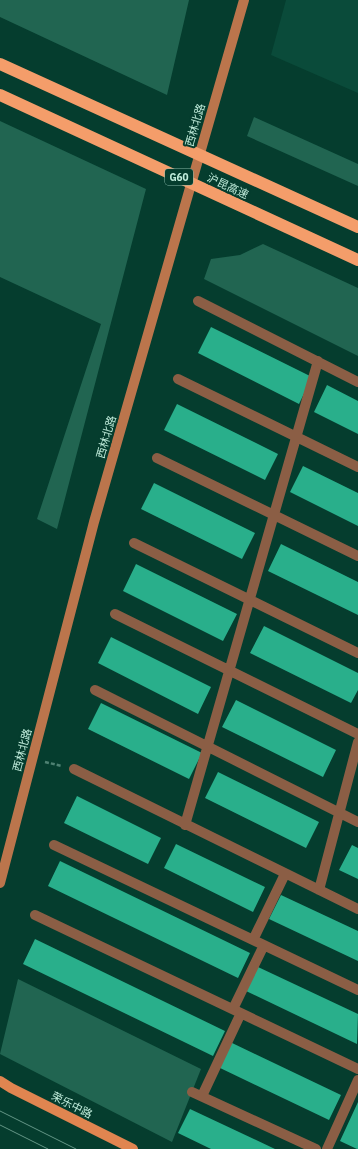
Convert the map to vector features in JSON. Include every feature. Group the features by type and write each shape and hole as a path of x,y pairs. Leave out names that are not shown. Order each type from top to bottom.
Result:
{"highway":[{"name":"沪昆高速","path":"0,64 358,227"},
{"name":"沪昆高速","path":"0,95 358,260"}],"main road":[{"name":"荣乐中路","path":"0,1081 11,1088 133,1149"}],"street":[{"name":"西林北路","path":"0,883 94,522 244,0"},
{"path":"198,302 358,382"},
{"path":"186,825 318,361"},
{"path":"178,379 358,467"},
{"path":"157,458 358,556"},
{"path":"134,543 358,653"},
{"path":"115,614 358,734"},
{"path":"95,690 358,822"},
{"path":"319,890 358,742"},
{"path":"74,769 358,909"},
{"path":"54,845 358,990"},
{"path":"253,940 285,874"},
{"path":"35,915 358,1069"},
{"path":"202,1096 264,945"},
{"path":"327,1149 358,1080"},
{"path":"192,1092 316,1149"}],"path":[{"path":"32,758 74,769"}],"shaded area":[{"path":"0,0 189,0 167,95 0,17"},
{"path":"286,0 358,0 358,93 271,55"},
{"path":"254,117 358,164 358,186 247,136"},
{"path":"0,121 146,189 57,529 37,519 101,324 0,277"},
{"path":"263,244 358,288 358,356 204,279 211,259 240,255"},
{"path":"18,979 201,1069 172,1142 0,1054"}],"building":[{"path":"211,327 312,377 299,404 198,353"},
{"path":"327,385 358,401 358,434 314,412"},
{"path":"177,404 278,454 265,480 164,430"},
{"path":"303,466 358,493 358,526 290,492"},
{"path":"154,483 255,533 242,559 141,509"},
{"path":"281,544 358,582 358,615 268,571"},
{"path":"136,564 237,614 223,641 123,591"},
{"path":"264,626 358,673 358,690 351,703 250,653"},
{"path":"111,637 211,687 198,714 98,663"},
{"path":"236,700 336,750 323,777 222,727"},
{"path":"101,703 202,753 189,779 88,729"},
{"path":"218,772 319,822 306,848 205,798"},
{"path":"77,796 161,838 148,864 64,823"},
{"path":"176,844 265,887 253,912 164,868"},
{"path":"352,845 358,848 358,879 339,870"},
{"path":"60,861 250,953 238,978 48,886"},
{"path":"281,895 358,931 358,961 269,919"},
{"path":"35,939 225,1031 213,1056 23,964"},
{"path":"258,967 358,1014 357,1044 246,991"},
{"path":"230,1042 341,1095 329,1120 218,1067"},
{"path":"358,1102 358,1149 357,1149 340,1141"},
{"path":"190,1109 275,1149 211,1149 178,1133"}],"tram line":[{"path":"0,1111 76,1149"},
{"path":"0,1125 48,1149"}]}
